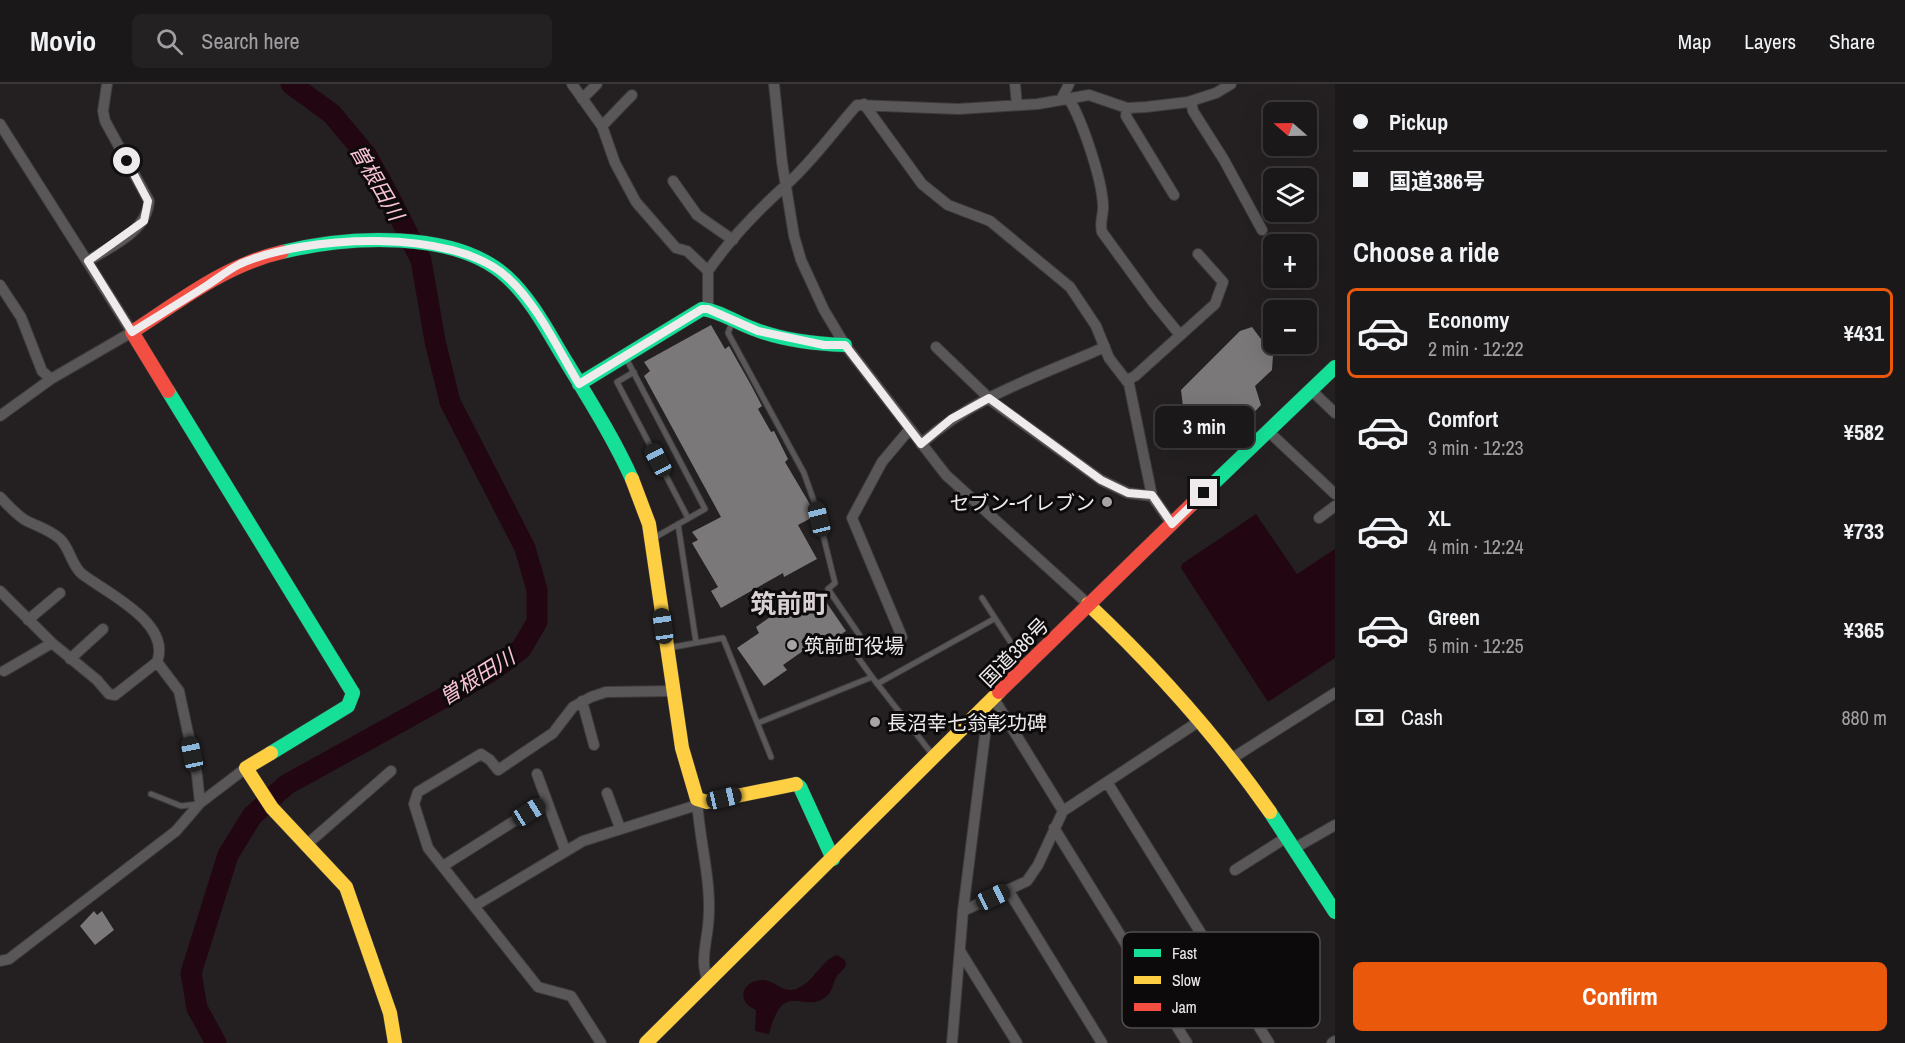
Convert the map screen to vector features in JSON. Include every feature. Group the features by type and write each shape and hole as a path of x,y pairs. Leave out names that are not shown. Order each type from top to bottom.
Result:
{"main road":[{"path":"395,1043 390,1013 346,887 305,846 272,808 250,774 348,706 353,693 132,332 240,264 312,245 387,242 432,244 480,258 508,278 527,300 621,453 634,481 651,540 682,748 697,802 707,802 794,783 800,787 833,859"},
{"path":"579,384 702,309 708,309 758,331 824,345 845,345"},
{"name":"国道386号","path":"646,1043 982,712 1088,604 1335,367"},
{"path":"1088,604 1154,667 1201,720 1291,843 1333,905"}],"street":[{"path":"88,261 126,237 144,221 148,211 148,201 105,121 103,111 107,84"},
{"path":"572,84 602,126 615,163 636,202 676,248 687,251 708,271"},
{"path":"582,99 597,84"},
{"path":"774,84 786,185 801,260 824,310 845,345 946,475 1088,604"},
{"path":"1015,84 1017,105"},
{"path":"1065,99 1069,84"},
{"path":"708,309 708,271 771,196 786,185 856,105 958,109 1017,105 1089,95 1127,108 1191,101 1216,93 1231,84"},
{"path":"602,126 632,95"},
{"path":"1065,99 1075,109 1095,162 1103,205 1100,225 1102,232 1180,335"},
{"path":"1191,101 1193,111 1224,160 1262,230"},
{"path":"864,104 922,184 948,205 990,221 1070,287 1096,326 1109,358 1127,380 1152,495 1172,524"},
{"path":"1127,108 1126,116 1174,195"},
{"path":"0,124 132,332 51,379 0,416"},
{"path":"673,181 697,214 733,240"},
{"path":"1127,380 1215,304 1223,282 1198,254"},
{"path":"0,285 21,317 42,371 51,379"},
{"path":"936,347 989,398 1101,480 1128,493 1152,495"},
{"path":"921,444 951,419 989,398 1045,371 1105,347"},
{"path":"1311,390 1335,414"},
{"path":"902,637 852,518 882,462 909,430"},
{"path":"1269,431 1335,494"},
{"path":"0,497 26,521 42,527 62,540 79,572 112,593 144,621 158,637 161,646 157,662 115,695 110,694 97,680 51,643 0,591"},
{"path":"1319,518 1335,506"},
{"path":"28,620 60,593"},
{"path":"70,658 103,629"},
{"path":"3,671 51,643"},
{"path":"157,662 179,691 197,776 200,803"},
{"path":"601,1043 571,996 538,987 476,905 428,848 414,804 418,792 481,754 490,759 498,770 553,733 562,718 582,701 606,692 673,691"},
{"path":"1231,759 1335,693"},
{"path":"994,699 1063,811"},
{"path":"582,701 594,745"},
{"path":"952,1043 963,911 987,719 982,712"},
{"path":"963,911 1027,881 1038,865 1063,811 1201,720"},
{"path":"305,846 391,771"},
{"path":"0,961 9,959 176,831 200,803 250,774"},
{"path":"537,774 565,850"},
{"path":"1107,782 1200,932"},
{"path":"608,793 620,828"},
{"path":"443,866 546,801"},
{"path":"476,905 583,841 697,802 706,861 708,922 703,969 708,981"},
{"path":"1235,870 1335,825"},
{"path":"1054,828 1122,938"},
{"path":"1008,890 1102,1043"},
{"path":"960,951 1017,1043"},
{"path":"1178,1028 1187,1043"},
{"path":"1260,1028 1269,1043"}],"lane":[{"path":"734,320 728,333 804,473 816,507 835,583 828,589 860,636 849,645 926,748 936,757"},
{"path":"626,356 705,509 651,540"},
{"path":"634,372 617,382 688,518"},
{"path":"678,524 696,642"},
{"path":"982,598 994,619 1028,666"},
{"path":"877,684 994,619"},
{"path":"666,648 723,638 771,757"},
{"path":"758,723 872,676"},
{"path":"151,794 181,806 200,803"}],"shaded area":[{"path":"1256,514 1297,574 1335,549 1335,658 1268,702 1181,568 1182,564"},
{"path":"837,955 845,960 846,965 837,976 827,996 818,1001 788,1002 781,1006 769,1034 755,1031 756,1010 745,1001 743,996 746,987 751,983 764,980 784,989 793,990 804,985 826,962"}],"building":[{"path":"711,325 725,349 729,346 751,385 762,406 758,409 771,432 774,431 788,459 785,462 811,506 813,517 798,525 817,559 784,577 783,573 721,608 711,591 718,587 692,543 698,540 692,532 721,517 644,376 650,371 644,362"},
{"path":"1252,327 1263,342 1263,354 1273,355 1272,370 1255,386 1261,405 1249,418 1253,423 1240,435 1234,430 1218,448 1206,450 1186,431 1181,390 1240,331"},
{"path":"820,593 846,631 831,641 827,634 783,665 787,670 764,686 737,648 759,633 756,627 797,598 802,606"},
{"path":"94,911 97,915 102,911 114,930 95,945 80,926"}],"waterway":[{"name":"曽根田川","path":"216,1043 197,1008 191,973 228,855 252,816 286,785 492,671 521,649 537,622 537,590 525,548 450,402 435,341 421,260 367,156 332,114 291,84"}],"traffic: fast":[{"path":"282,252 337,242 399,240 459,251 485,261 507,277 533,307 601,420 632,479"},
{"path":"579,384 702,309 716,312 747,327 787,339 845,345"},
{"path":"1191,505 1335,367"},
{"path":"168,391 353,693 348,706 271,753"},
{"path":"796,784 800,787 833,859"},
{"path":"1270,812 1335,912"}],"traffic: slow":[{"path":"632,479 649,524 682,748 697,799 707,802 796,784"},
{"path":"1088,604 1138,653 1207,729 1270,812"},
{"path":"646,1043 999,692"},
{"path":"271,753 246,768 272,808 346,887 390,1013 395,1043"}],"traffic: jam":[{"path":"168,391 132,332 222,275 261,258 282,252"},
{"path":"999,692 1191,505"}],"place":[{"name":"セブン-イレブン","path":"1107,502"},
{"name":"筑前町役場","path":"792,645"},
{"name":"長沼幸七翁彰功碑","path":"875,722"}],"district":[{"name":"筑前町","path":"789,603"}],"route":[{"path":"127,161 148,201 148,211 144,221 126,237 88,261 132,332 240,264 270,255 312,245 387,242 432,244 480,258 508,278 527,300 579,384 702,309 708,309 758,331 824,345 845,345 921,444 951,419 989,398 1101,480 1128,493 1152,495 1172,524 1204,493"}]}
